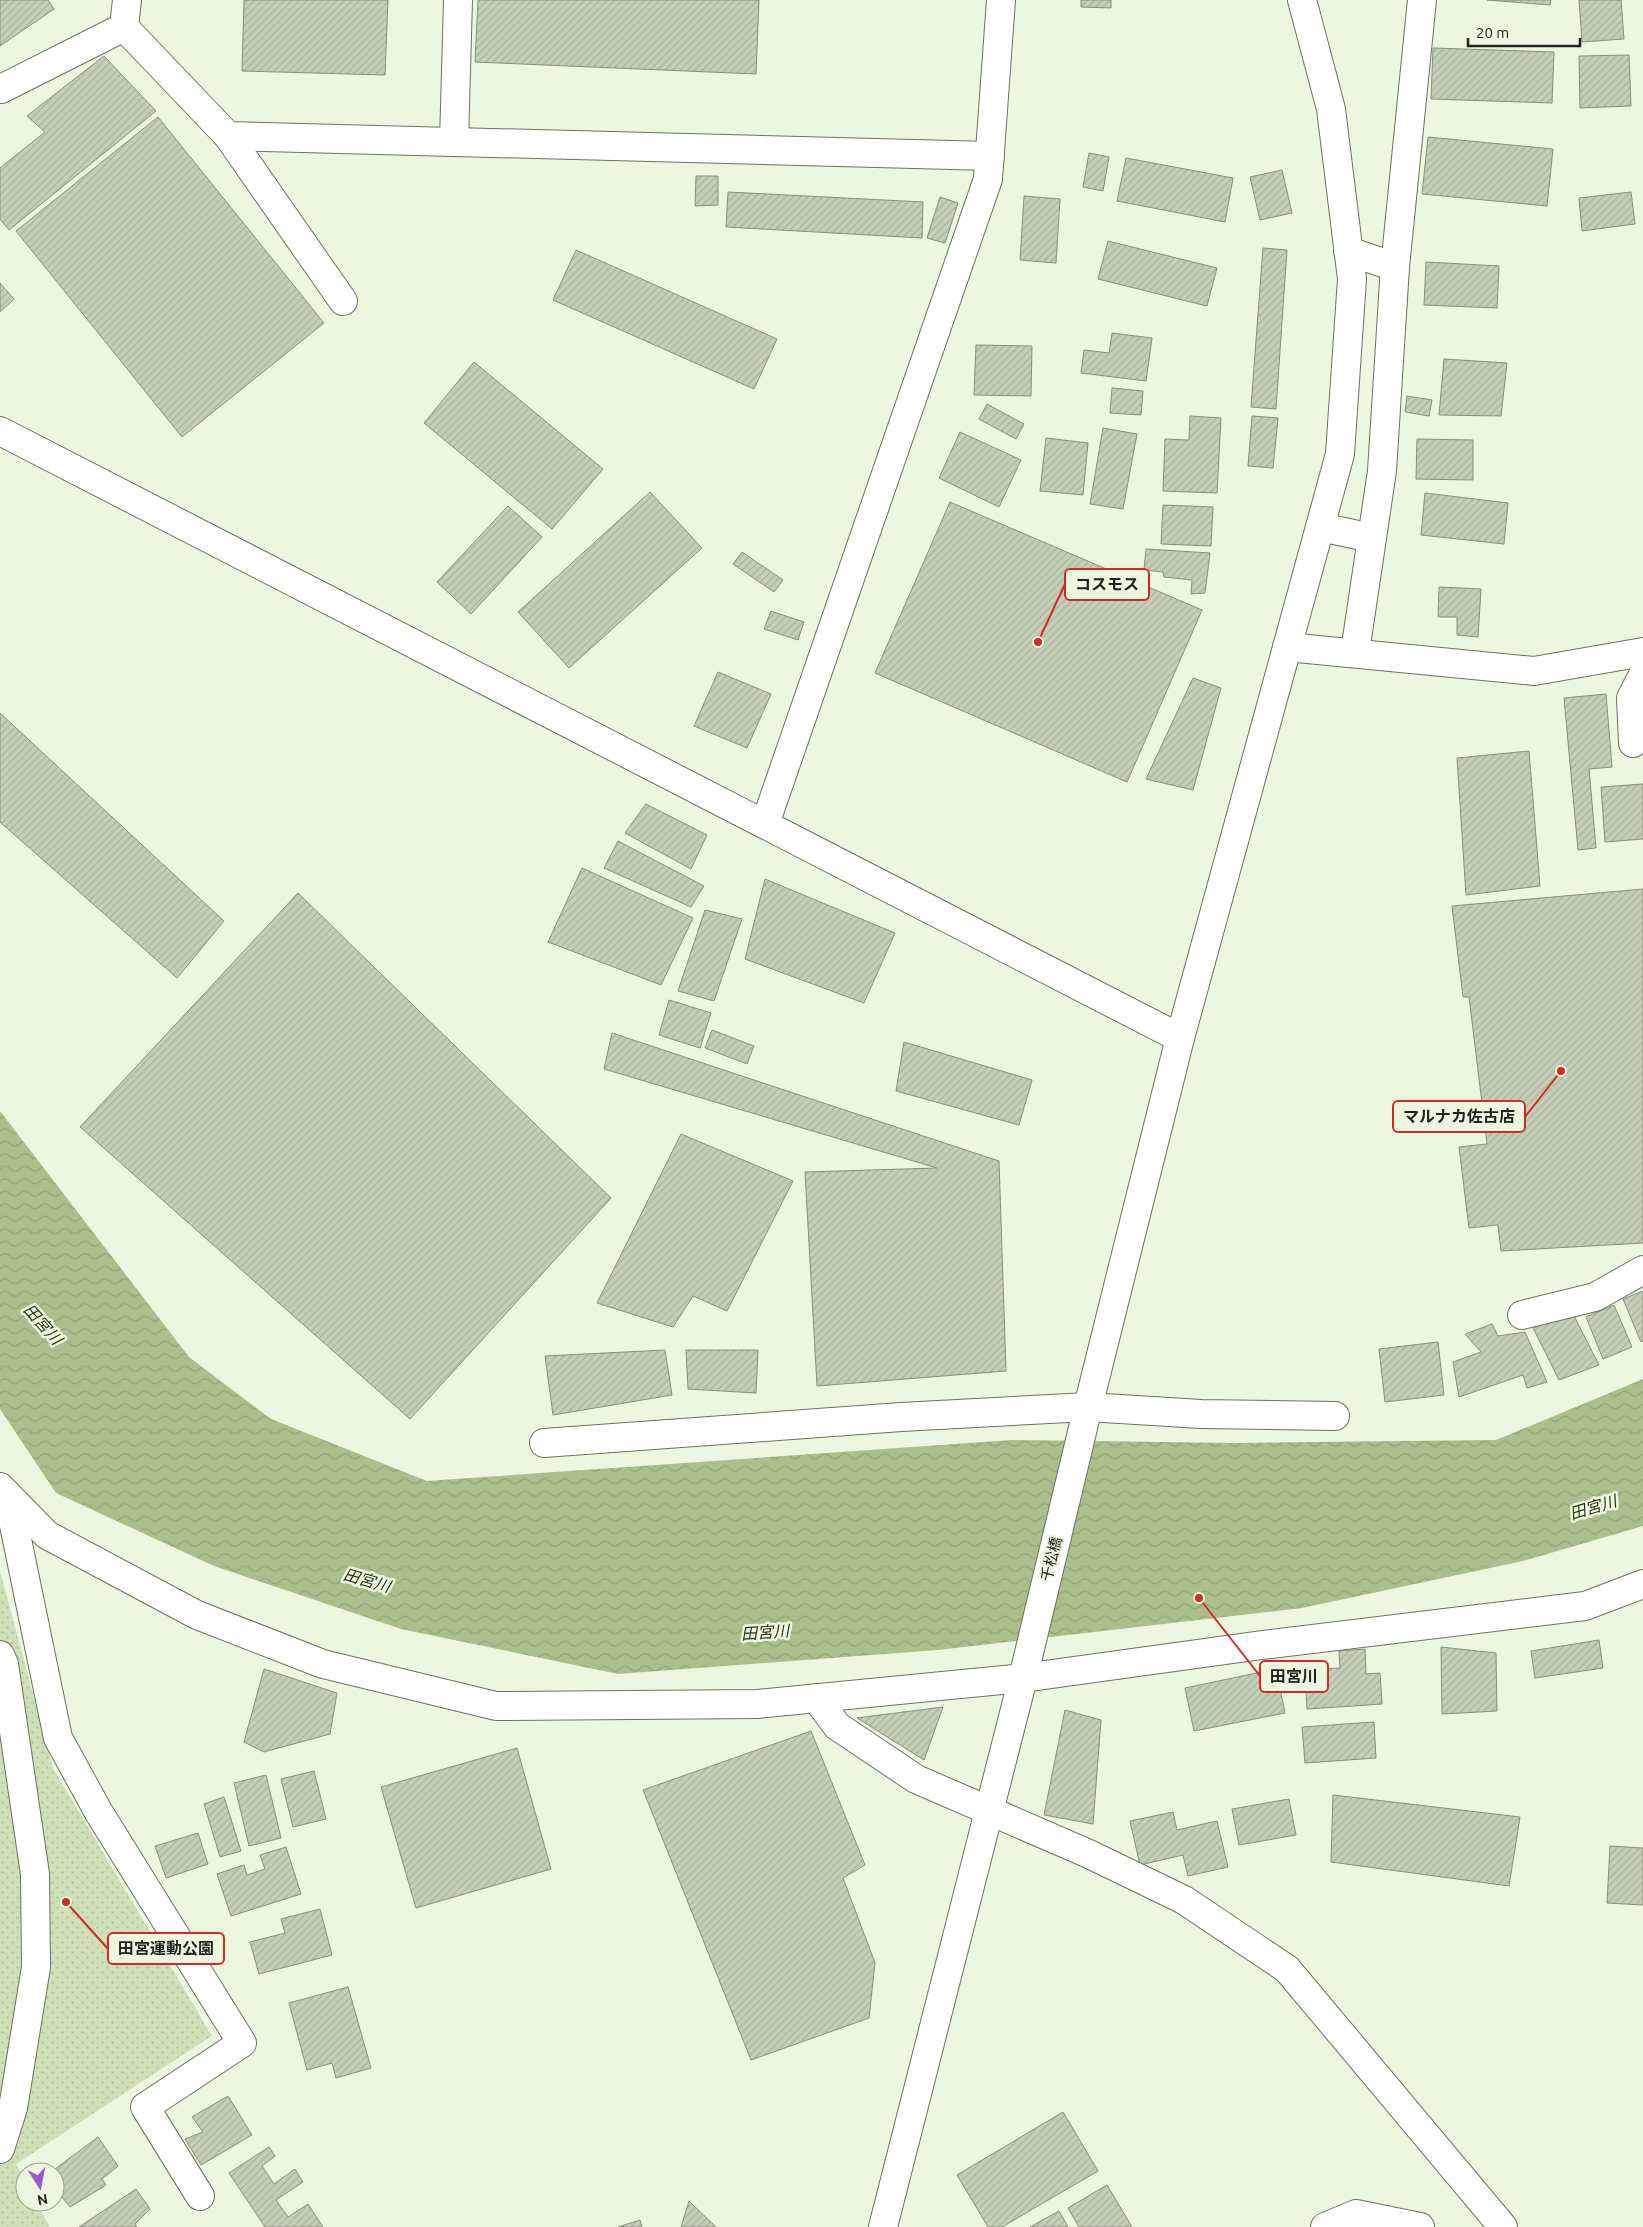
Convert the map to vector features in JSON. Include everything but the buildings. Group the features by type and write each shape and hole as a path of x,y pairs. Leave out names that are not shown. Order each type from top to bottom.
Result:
{"street":[{"path":"127,0 124,27 228,136 343,301"},
{"path":"454,142 458,0"},
{"path":"765,824 988,179 1001,0"},
{"name":"千松橋","path":"883,2227 1023,1678 1088,1406 1180,1038 1340,454 1352,279 1331,109 1302,0"},
{"path":"1355,652 1382,471 1394,267 1422,0"},
{"path":"1,89 124,27"},
{"path":"228,136 990,156"},
{"path":"1348,251 1394,267"},
{"path":"0,431 1180,1038"},
{"path":"1320,527 1372,538"},
{"path":"1287,647 1355,652 1534,671 1643,652"},
{"path":"1633,743 1631,698 1643,676"},
{"path":"1522,1315 1595,1296 1643,1270"},
{"path":"544,1443 901,1417 1088,1406 1201,1414 1335,1416"},
{"path":"4,1491 48,1535 197,1616 323,1664 496,1706 757,1704 1023,1678 1262,1645 1585,1606 1643,1584"},
{"path":"4,1491 58,1738 98,1811 242,2043 145,2107 200,2196"},
{"path":"0,1655 4,1664 35,1874 36,1967 13,2108 0,2149"},
{"path":"816,1698 838,1726 916,1779 989,1810 1184,1900 1287,1969 1503,2227"},
{"path":"1324,2227 1356,2214 1420,2227"}],"shaded area":[{"path":"0,1571 53,1768 212,2036 19,2162 15,2162 15,2212 42,2212 50,2227 0,2227"}],"water":[{"path":"0,1111 189,1357 271,1419 427,1481 1012,1440 1237,1443 1496,1440 1643,1379 1643,1526 1523,1561 1302,1608 938,1650 618,1674 401,1629 214,1566 56,1493 0,1409"}],"place":[{"name":"コスモス","path":"1038,642"},
{"name":"マルナカ佐古店","path":"1561,1071"},
{"name":"田宮川","path":"1199,1598"},
{"name":"田宮運動公園","path":"66,1902"}]}
